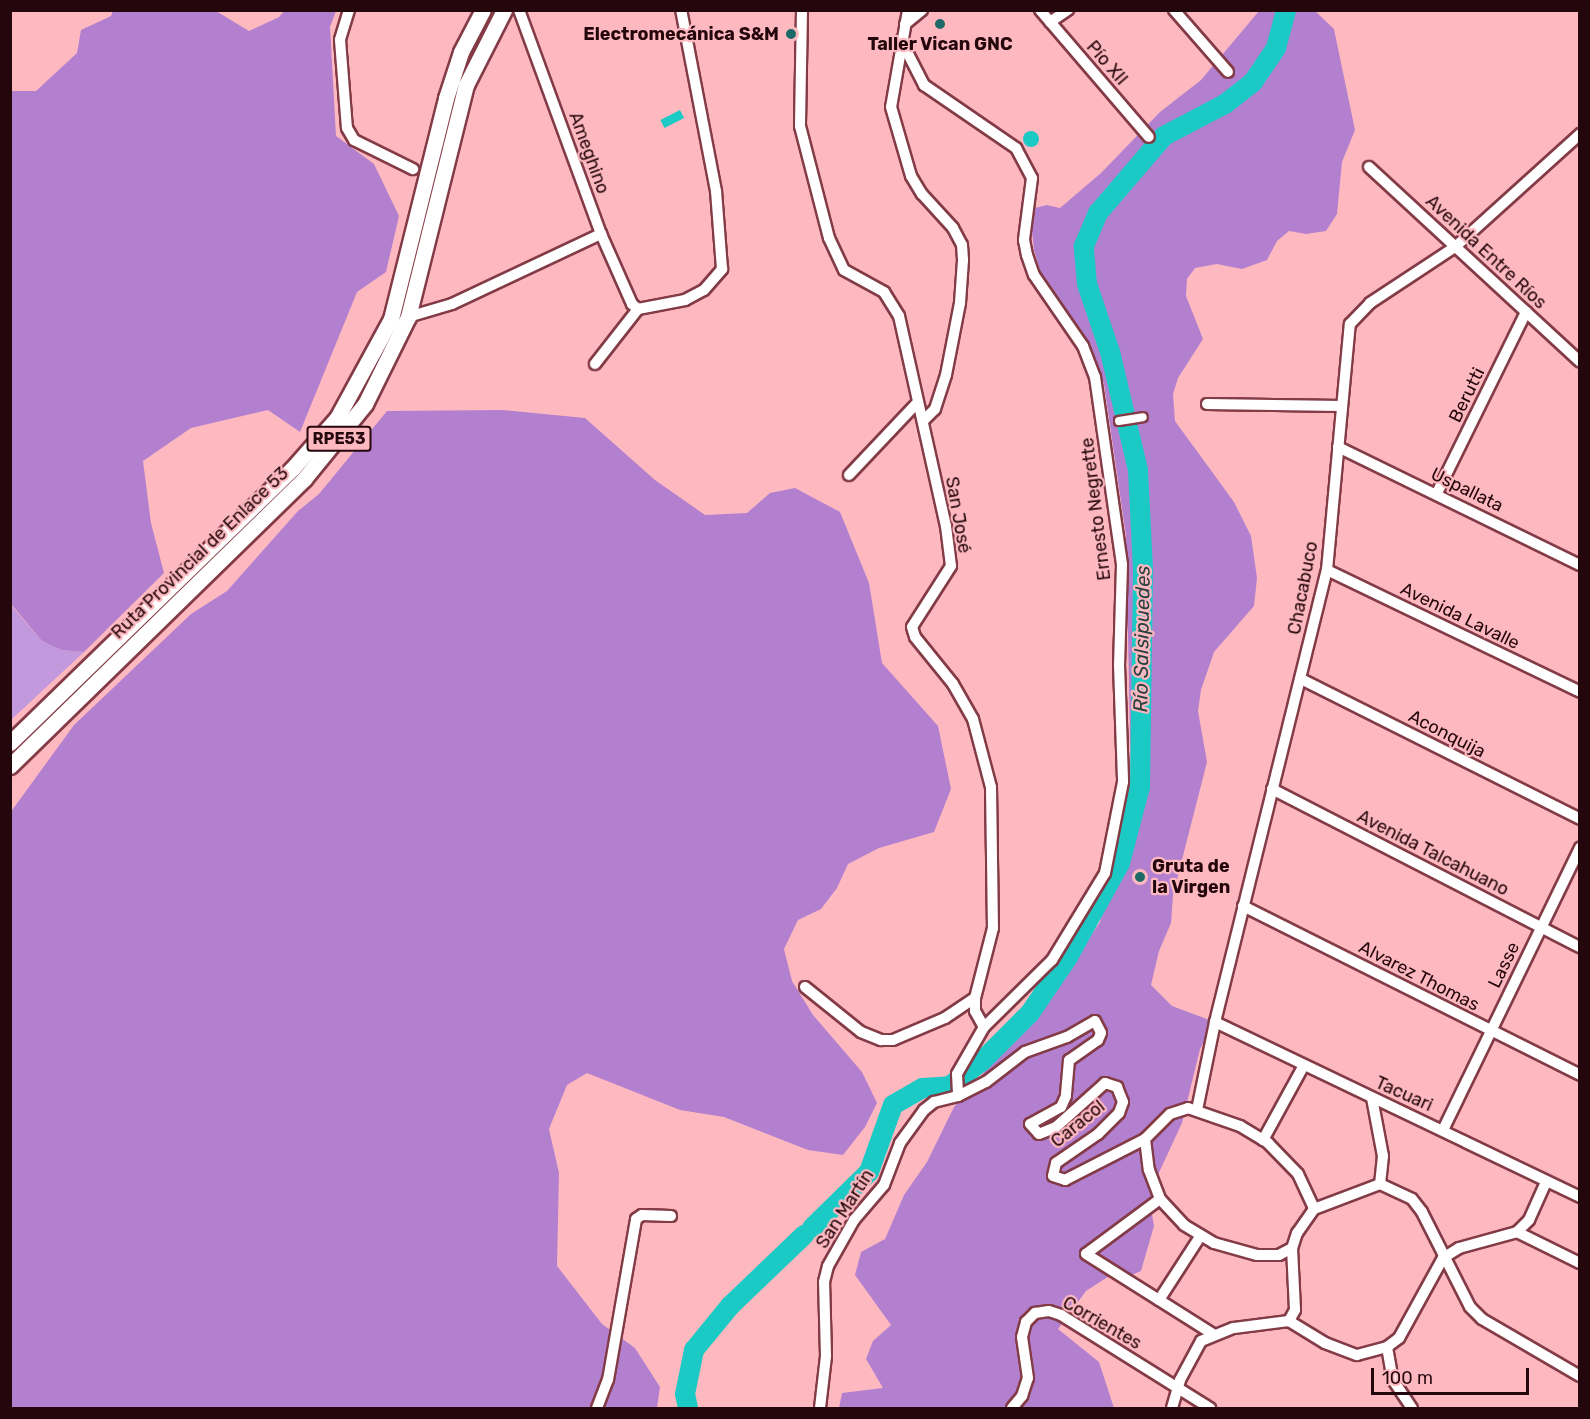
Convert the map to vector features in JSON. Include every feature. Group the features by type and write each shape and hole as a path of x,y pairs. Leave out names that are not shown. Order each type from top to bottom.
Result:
{"main road":[{"name":"Ruta Provincial de Enlace 53","path":"10,743 292,469 337,418 391,319 446,98 461,52 483,10"},
{"name":"Ruta Provincial de Enlace 53","path":"10,766 315,466 365,404 408,317 466,85 504,10"}],"street":[{"path":"349,10 340,40 347,128 354,140 413,169"},
{"name":"Ameghino","path":"519,10 601,234 635,307"},
{"path":"595,364 635,307 685,300 704,290 722,269 716,191 681,10"},
{"name":"San José","path":"802,10 800,126 829,238 844,270 884,292 893,303 899,316 917,404 923,421 951,566 912,627 915,637 953,684 973,719 991,787 993,928 975,998"},
{"path":"908,10 891,107 911,176 922,194 953,228 962,245 963,260 960,303 946,375 935,409 923,421"},
{"path":"905,24 922,10"},
{"name":"Pío XII","path":"1040,10 1149,137"},
{"path":"1050,22 1068,10"},
{"path":"1174,10 1228,72"},
{"name":"Ernesto Negrette","path":"901,40 924,85 1016,148 1032,178 1024,240 1027,255 1034,275 1083,346 1095,377 1122,565 1119,666 1123,782 1105,873 1052,960 984,1027 957,1074 958,1096"},
{"name":"Chacabuco","path":"1197,1110 1215,1022 1327,570 1350,324 1370,303 1455,247 1580,134"},
{"name":"Avenida Entre Ríos","path":"1369,167 1580,362"},
{"path":"408,317 452,304 601,234"},
{"name":"Berutti","path":"1437,493 1526,312"},
{"path":"849,475 917,404"},
{"path":"1207,404 1341,406"},
{"path":"1119,421 1143,417"},
{"name":"Uspallata","path":"1338,447 1437,493 1580,565"},
{"name":"Avenida Lavalle","path":"1327,570 1580,692"},
{"name":"Aconquija","path":"1301,679 1580,819"},
{"name":"Avenida Talcahuano","path":"1272,789 1580,947"},
{"name":"Lasse","path":"1443,1130 1580,848"},
{"name":"Alvarez Thomas","path":"1244,906 1580,1075"},
{"path":"805,987 861,1032 881,1040 893,1040 945,1018 975,998"},
{"path":"975,998 975,1011 984,1027"},
{"name":"Caracol","path":"958,1096 986,1082 1025,1052 1067,1037 1095,1021 1101,1033 1098,1040 1069,1060 1066,1096 1060,1107 1030,1124 1039,1134 1056,1127 1104,1083 1117,1087 1122,1095 1119,1113 1098,1134 1056,1163 1052,1170 1057,1179 1065,1180 1144,1139 1170,1114 1188,1108 1197,1110"},
{"name":"Tacuari","path":"1215,1022 1303,1067 1443,1130 1580,1197"},
{"path":"1263,1140 1303,1067"},
{"name":"San Martín","path":"820,1408 826,1356 824,1282 828,1266 854,1220 884,1185 900,1143 924,1110 934,1102 958,1096"},
{"path":"1372,1098 1383,1156 1380,1184"},
{"path":"1197,1110 1240,1126 1263,1140 1298,1174 1314,1209"},
{"path":"1144,1139 1149,1170 1160,1199 1184,1225 1201,1235 1257,1255 1279,1255 1292,1248"},
{"path":"1172,1408 1192,1354 1213,1334 1289,1321 1325,1342 1357,1355 1387,1347 1399,1338 1443,1258 1459,1248 1517,1233 1529,1220 1546,1182"},
{"path":"1289,1321 1295,1310 1292,1248 1297,1233 1314,1209 1380,1184 1412,1199 1422,1212 1443,1258 1470,1307 1482,1319 1580,1376"},
{"path":"1160,1199 1086,1254 1213,1334"},
{"path":"597,1408 608,1380 636,1219 642,1215 672,1216"},
{"path":"1517,1233 1580,1263"},
{"path":"1160,1300 1201,1235"},
{"name":"Corrientes","path":"1012,1408 1022,1396 1028,1378 1022,1337 1026,1322 1035,1313 1048,1311 1179,1388"},
{"path":"1387,1347 1400,1404 1413,1408"},
{"path":"1179,1388 1210,1408"}],"shaded area":[{"path":"113,11 216,11 249,31 279,17 284,11 336,11 330,27 336,136 374,164 399,216 386,272 357,292 300,432 268,410 191,428 143,461 151,523 164,573 84,652 61,650 42,641 11,604 10,91 36,91 77,53 81,30 111,16"},
{"path":"1259,11 1315,11 1334,29 1355,130 1342,162 1337,214 1326,231 1306,234 1289,231 1277,241 1267,260 1242,269 1217,264 1195,268 1187,279 1186,296 1203,339 1178,378 1173,394 1175,421 1234,502 1251,536 1257,578 1254,606 1214,652 1201,690 1198,711 1207,762 1173,895 1171,923 1159,951 1151,985 1172,1006 1215,1022 1200,1049 1182,1123 1156,1179 1150,1202 1154,1226 1141,1271 1127,1277 1114,1273 1086,1291 1058,1329 1099,1362 1114,1408 839,1408 842,1393 883,1388 866,1359 873,1341 891,1325 855,1275 861,1252 885,1239 904,1195 927,1162 954,1107 1047,1000 1100,922 1131,781 1126,536 1104,384 1082,333 1042,277 1034,250 1031,222 1035,208 1047,205 1060,208 1101,173 1160,112 1201,80"},
{"path":"502,410 585,418 655,480 705,515 747,513 770,493 795,488 840,512 869,583 882,663 938,726 951,789 934,832 879,848 848,864 837,888 821,909 798,920 784,949 792,981 813,1015 862,1072 877,1103 865,1127 843,1155 808,1150 724,1117 680,1110 587,1073 567,1085 549,1129 559,1173 557,1266 602,1324 635,1348 660,1387 657,1408 11,1408 10,813 74,725 191,614 227,591 298,511 319,494 387,411"},
{"path":"10,604 42,641 61,650 84,652 11,720"}],"water":[{"path":"680,110 684,118 664,128 660,120"},
{"path":"1031,131 1037,133 1039,139 1037,145 1031,147 1025,145 1023,139 1025,133"}],"waterway":[{"name":"Río Salsipuedes","path":"812,1228 869,1172 893,1105 923,1088 950,1086 981,1062 1030,1013 1068,957 1120,863 1140,787 1143,569 1138,470 1110,352 1087,284 1084,246 1098,213 1164,136 1225,104 1253,82 1276,48 1286,10"},
{"name":"Río Salsipuedes","path":"688,1408 685,1394 694,1350 730,1306 804,1235"}],"place":[{"name":"Taller Vican GNC","path":"940,24"},
{"name":"Electromecánica S&M","path":"791,34"},
{"name":"Gruta de la Virgen","path":"1140,877"}]}
